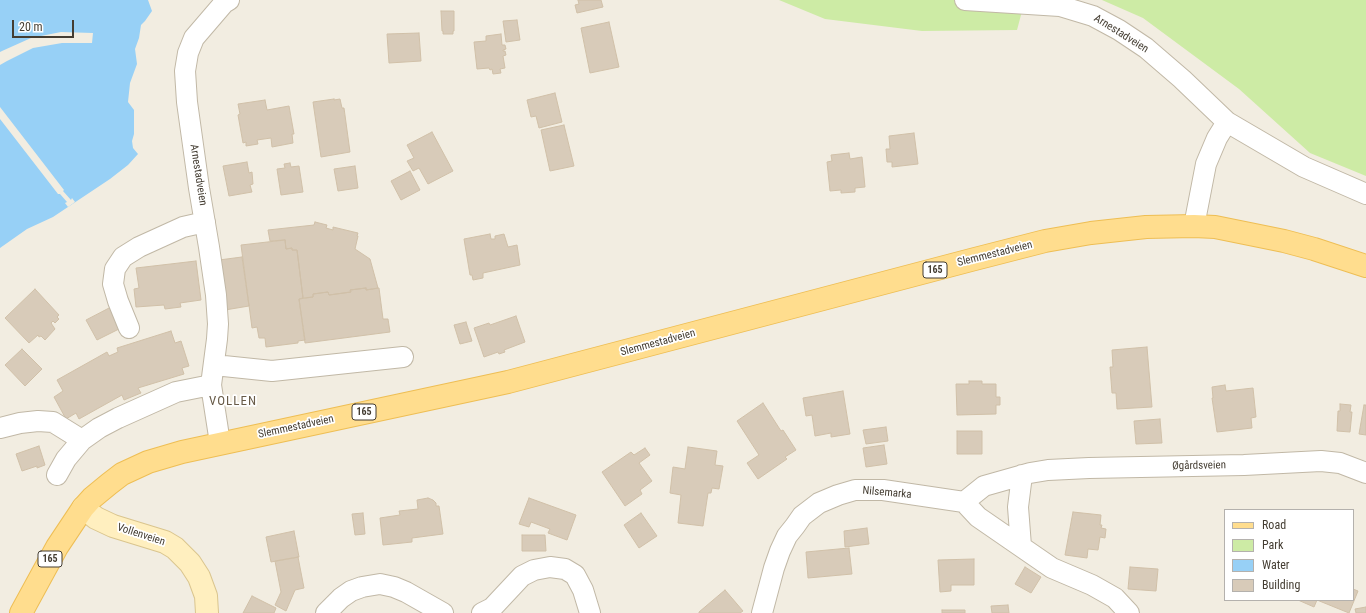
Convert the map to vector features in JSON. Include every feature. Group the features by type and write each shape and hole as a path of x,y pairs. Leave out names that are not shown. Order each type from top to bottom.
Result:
{"main road":[{"name":"Slemmestadveien","path":"21,613 57,547 84,508 98,492 122,474 140,465 167,456 220,443 508,382 1045,241 1116,229 1194,226 1242,232 1314,249 1366,266"},
{"name":"Vollenveien","path":"84,508 96,518 165,542 180,552 190,563 202,583 206,596 207,613"}],"street":[{"name":"Arnestadveien","path":"220,443 211,385 217,339 217,313 187,102 185,71 188,53 194,38 224,3 229,0"},
{"name":"Arnestadveien","path":"965,0 1060,6 1093,16 1119,30 1146,48 1228,122 1304,167 1366,194"},
{"path":"1194,226 1206,164 1217,138 1228,122"},
{"path":"129,328 118,302 113,284 115,269 123,257 139,247 183,227 205,222"},
{"path":"214,365 272,371 403,357"},
{"path":"56,475 82,440 99,428 176,392 211,385"},
{"path":"0,428 20,423 53,422 82,440"},
{"name":"Øgårdsveien","path":"1026,474 1048,470 1082,468 1216,466 1321,460 1340,463 1366,473"},
{"path":"1021,546 1018,508 1026,474 984,486 964,502 978,517 1052,568 1092,585 1115,598 1128,613"},
{"name":"Nilsemarka","path":"762,613 774,568 787,536 802,516 819,503 855,490 890,491 964,502"},
{"path":"482,613 492,608 522,576 534,570 550,567 565,569 574,575 583,590 590,613"},
{"path":"326,613 341,598 351,591 362,587 380,584 394,587 406,592 443,613"}],"green space":[{"path":"779,0 1025,0 1017,30 922,31 825,19"},
{"path":"1102,0 1366,0 1366,176 1310,153 1239,89 1143,18"}],"water":[{"path":"0,0 148,0 152,11 141,25 139,38 135,49 137,64 130,83 128,102 134,110 134,134 132,141 133,148 138,154 128,165 110,179 53,217 27,229 0,248"}],"pier":[{"path":"61,32 93,33 92,43 62,43 33,48 0,65 0,52 31,38"},
{"path":"0,107 64,190 63,191 71,200 72,198 75,202 68,207 65,203 67,202 60,194 58,194 0,119"}],"building":[{"path":"578,0 601,0 603,7 577,13 575,5 579,4"},
{"path":"441,11 454,11 453,34 443,34"},
{"path":"517,20 520,40 506,42 503,21"},
{"path":"609,22 619,67 590,73 581,28"},
{"path":"419,33 421,61 389,63 387,34"},
{"path":"501,34 502,45 505,45 506,49 503,50 505,51 506,55 503,56 505,68 500,69 501,73 493,74 492,69 490,70 489,68 477,69 474,42 486,41 486,36"},
{"path":"555,93 562,122 539,128 536,116 531,117 527,100"},
{"path":"340,99 342,108 344,108 350,152 321,157 313,102"},
{"path":"265,100 267,110 289,106 294,134 292,134 293,143 272,147 271,138 257,140 258,144 246,146 246,142 243,143 238,115 240,114 238,104"},
{"path":"564,125 574,166 550,171 541,130"},
{"path":"432,132 453,171 428,184 419,168 413,171 407,161 414,158 407,145"},
{"path":"914,133 918,164 892,167 892,162 887,162 886,149 890,149 889,136"},
{"path":"849,153 850,159 862,157 865,187 855,188 855,192 841,193 841,190 830,191 827,162 832,161 831,155"},
{"path":"247,162 249,173 252,172 253,184 250,185 252,192 229,196 223,166"},
{"path":"290,163 291,167 299,166 303,192 281,195 277,169 285,168 284,164"},
{"path":"355,166 358,188 338,191 334,169"},
{"path":"410,171 420,190 401,200 391,181"},
{"path":"315,222 327,225 326,228 333,230 333,227 358,233 355,249 370,259 378,288 350,290 351,292 329,295 328,292 313,294 313,297 303,298 297,250 292,250 292,248 286,249 285,240 270,241 268,230 314,225"},
{"path":"490,234 491,239 495,239 495,236 504,234 508,247 517,245 520,265 483,273 483,278 473,280 472,275 470,275 464,239"},
{"path":"285,240 286,249 292,248 292,250 297,250 303,298 299,299 305,340 298,341 298,343 266,347 265,338 259,338 257,327 252,328 241,245"},
{"path":"242,257 249,306 225,310 219,260"},
{"path":"196,261 201,300 180,303 181,307 165,309 164,305 136,307 134,289 139,288 136,268"},
{"path":"366,288 366,290 379,288 383,319 388,319 390,332 305,343 299,299 313,297 313,294 328,292 329,295"},
{"path":"35,289 59,315 57,317 59,319 55,323 53,321 51,323 55,329 45,340 38,335 29,343 5,318"},
{"path":"111,307 121,328 97,340 86,320"},
{"path":"516,316 525,342 504,350 505,352 499,354 498,352 484,357 474,328 489,323 490,325"},
{"path":"466,322 472,341 460,344 454,325"},
{"path":"171,331 175,343 181,341 189,366 182,368 184,374 138,388 141,393 124,400 122,395 79,419 76,413 66,419 54,397 63,391 57,380 107,352 109,356 118,352 117,348"},
{"path":"1147,347 1152,407 1117,409 1116,393 1112,393 1110,367 1113,367 1112,350"},
{"path":"22,349 42,369 25,386 5,365"},
{"path":"969,381 982,381 982,384 996,384 996,397 1000,397 1000,405 996,405 996,414 957,415 956,384 969,384"},
{"path":"1225,385 1226,391 1253,388 1256,417 1251,418 1252,428 1217,432 1212,398 1212,387"},
{"path":"843,391 850,434 831,437 831,433 815,436 812,415 806,416 803,398"},
{"path":"763,403 781,431 783,430 796,450 785,457 787,459 758,479 747,463 759,455 737,421"},
{"path":"1340,404 1351,405 1350,412 1352,412 1350,432 1337,431 1338,411 1340,411"},
{"path":"1364,405 1366,405 1366,435 1359,434"},
{"path":"1160,419 1162,443 1136,444 1134,421"},
{"path":"886,427 888,441 866,444 863,430"},
{"path":"957,431 982,431 982,454 957,454"},
{"path":"884,445 887,464 866,467 863,448"},
{"path":"39,446 45,465 22,471 16,454"},
{"path":"688,447 717,451 715,465 723,466 719,489 712,488 711,493 708,493 703,526 678,523 681,495 670,493 673,467 685,469"},
{"path":"645,448 650,455 639,463 652,481 640,490 642,494 625,506 602,472 631,452 634,455"},
{"path":"428,498 436,503 436,506 439,506 443,534 412,538 412,542 383,545 380,518 400,515 399,511 418,509 417,500"},
{"path":"529,498 576,515 567,540 548,533 550,529 531,522 529,527 519,524"},
{"path":"1073,512 1101,515 1101,528 1106,529 1105,538 1100,537 1098,550 1088,549 1087,558 1065,555"},
{"path":"363,513 365,534 355,535 352,514"},
{"path":"641,513 657,536 639,548 624,525"},
{"path":"867,528 869,544 845,547 844,531"},
{"path":"294,531 299,557 271,562 266,537"},
{"path":"522,535 545,535 546,551 522,551"},
{"path":"849,548 852,574 808,578 806,552"},
{"path":"298,557 304,588 295,590 286,611 275,605 281,592 275,561"},
{"path":"974,559 974,585 951,585 951,591 940,592 938,560"},
{"path":"1025,567 1041,577 1031,593 1015,584"},
{"path":"1130,567 1158,569 1156,591 1128,589"},
{"path":"1354,589 1358,591 1354,601"},
{"path":"725,590 743,611 740,613 699,613 699,612"},
{"path":"252,596 276,608 274,613 243,613"},
{"path":"1300,601 1317,601 1314,607"},
{"path":"1319,601 1354,601 1349,613"},
{"path":"1008,605 1009,613 992,613 991,606"},
{"path":"1366,607 1366,613 1356,613 1355,609"},
{"path":"942,610 965,610 965,613 942,613"}],"district":[{"name":"VOLLEN","path":"233,402"}]}
